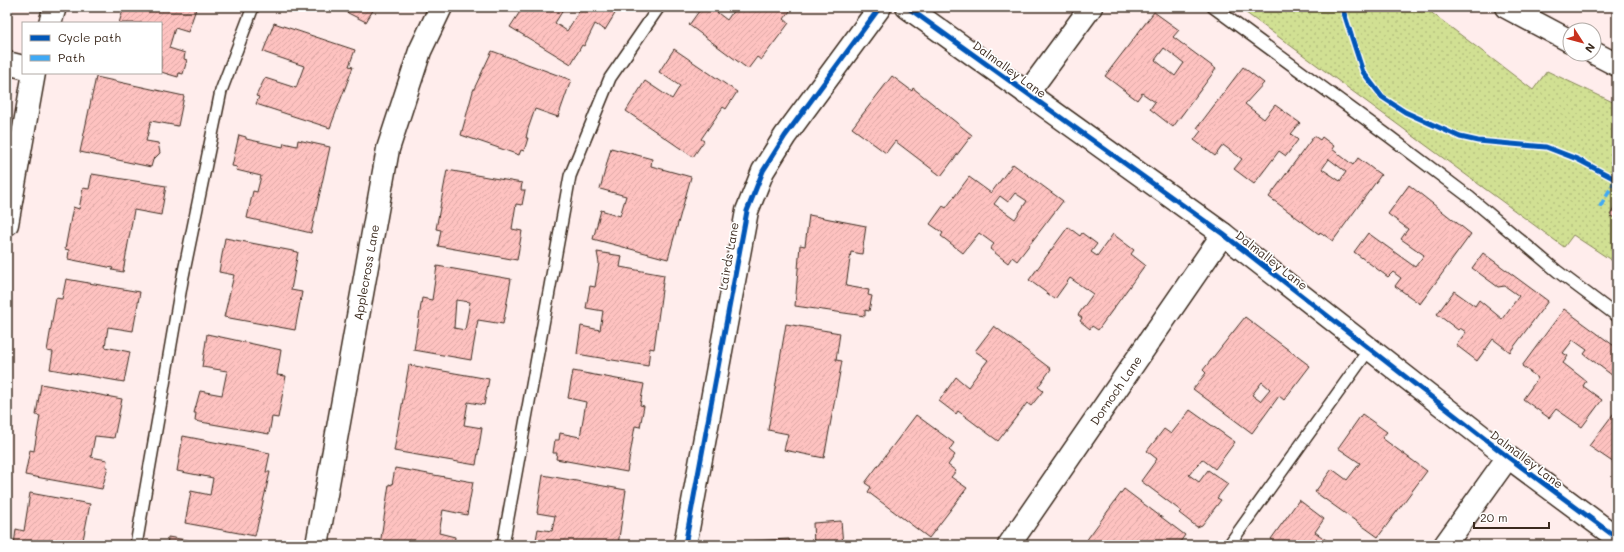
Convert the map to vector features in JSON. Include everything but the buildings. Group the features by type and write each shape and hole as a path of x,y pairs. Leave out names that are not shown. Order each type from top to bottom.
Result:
{"street":[{"path":"50,22 55,7"},
{"name":"Applecross Lane","path":"317,545 388,148 420,51 441,7"},
{"name":"Lairds Lane","path":"685,545 747,210 763,171 784,136 880,7"},
{"name":"Dalmalley Lane","path":"907,7 1223,234 1508,457 1617,538"},
{"path":"1027,94 1091,7"},
{"path":"1513,9 1562,37"},
{"path":"1602,58 1617,66"},
{"path":"7,63 22,67"},
{"path":"7,224 34,74"},
{"name":"Dornoch Lane","path":"1009,545 1223,234"},
{"path":"1444,545 1508,457"}],"lane":[{"path":"136,545 182,281 221,91 252,7"},
{"path":"503,545 570,176 610,78 659,7"},
{"path":"1213,7 1456,187 1557,271 1617,316"},
{"path":"1229,545 1370,348"}],"green space":[{"path":"1238,7 1424,7 1533,90 1547,71 1617,104 1617,264 1573,235 1564,247"}],"marked path":[{"path":"1600,207 1616,179"}],"cycle path":[{"path":"685,545 747,211 763,171 785,136 880,7"},
{"path":"907,7 1223,234 1508,457 1617,538"},
{"path":"1342,7 1363,72 1382,97 1405,112 1460,137 1478,141 1546,147 1577,159 1617,180"}]}
